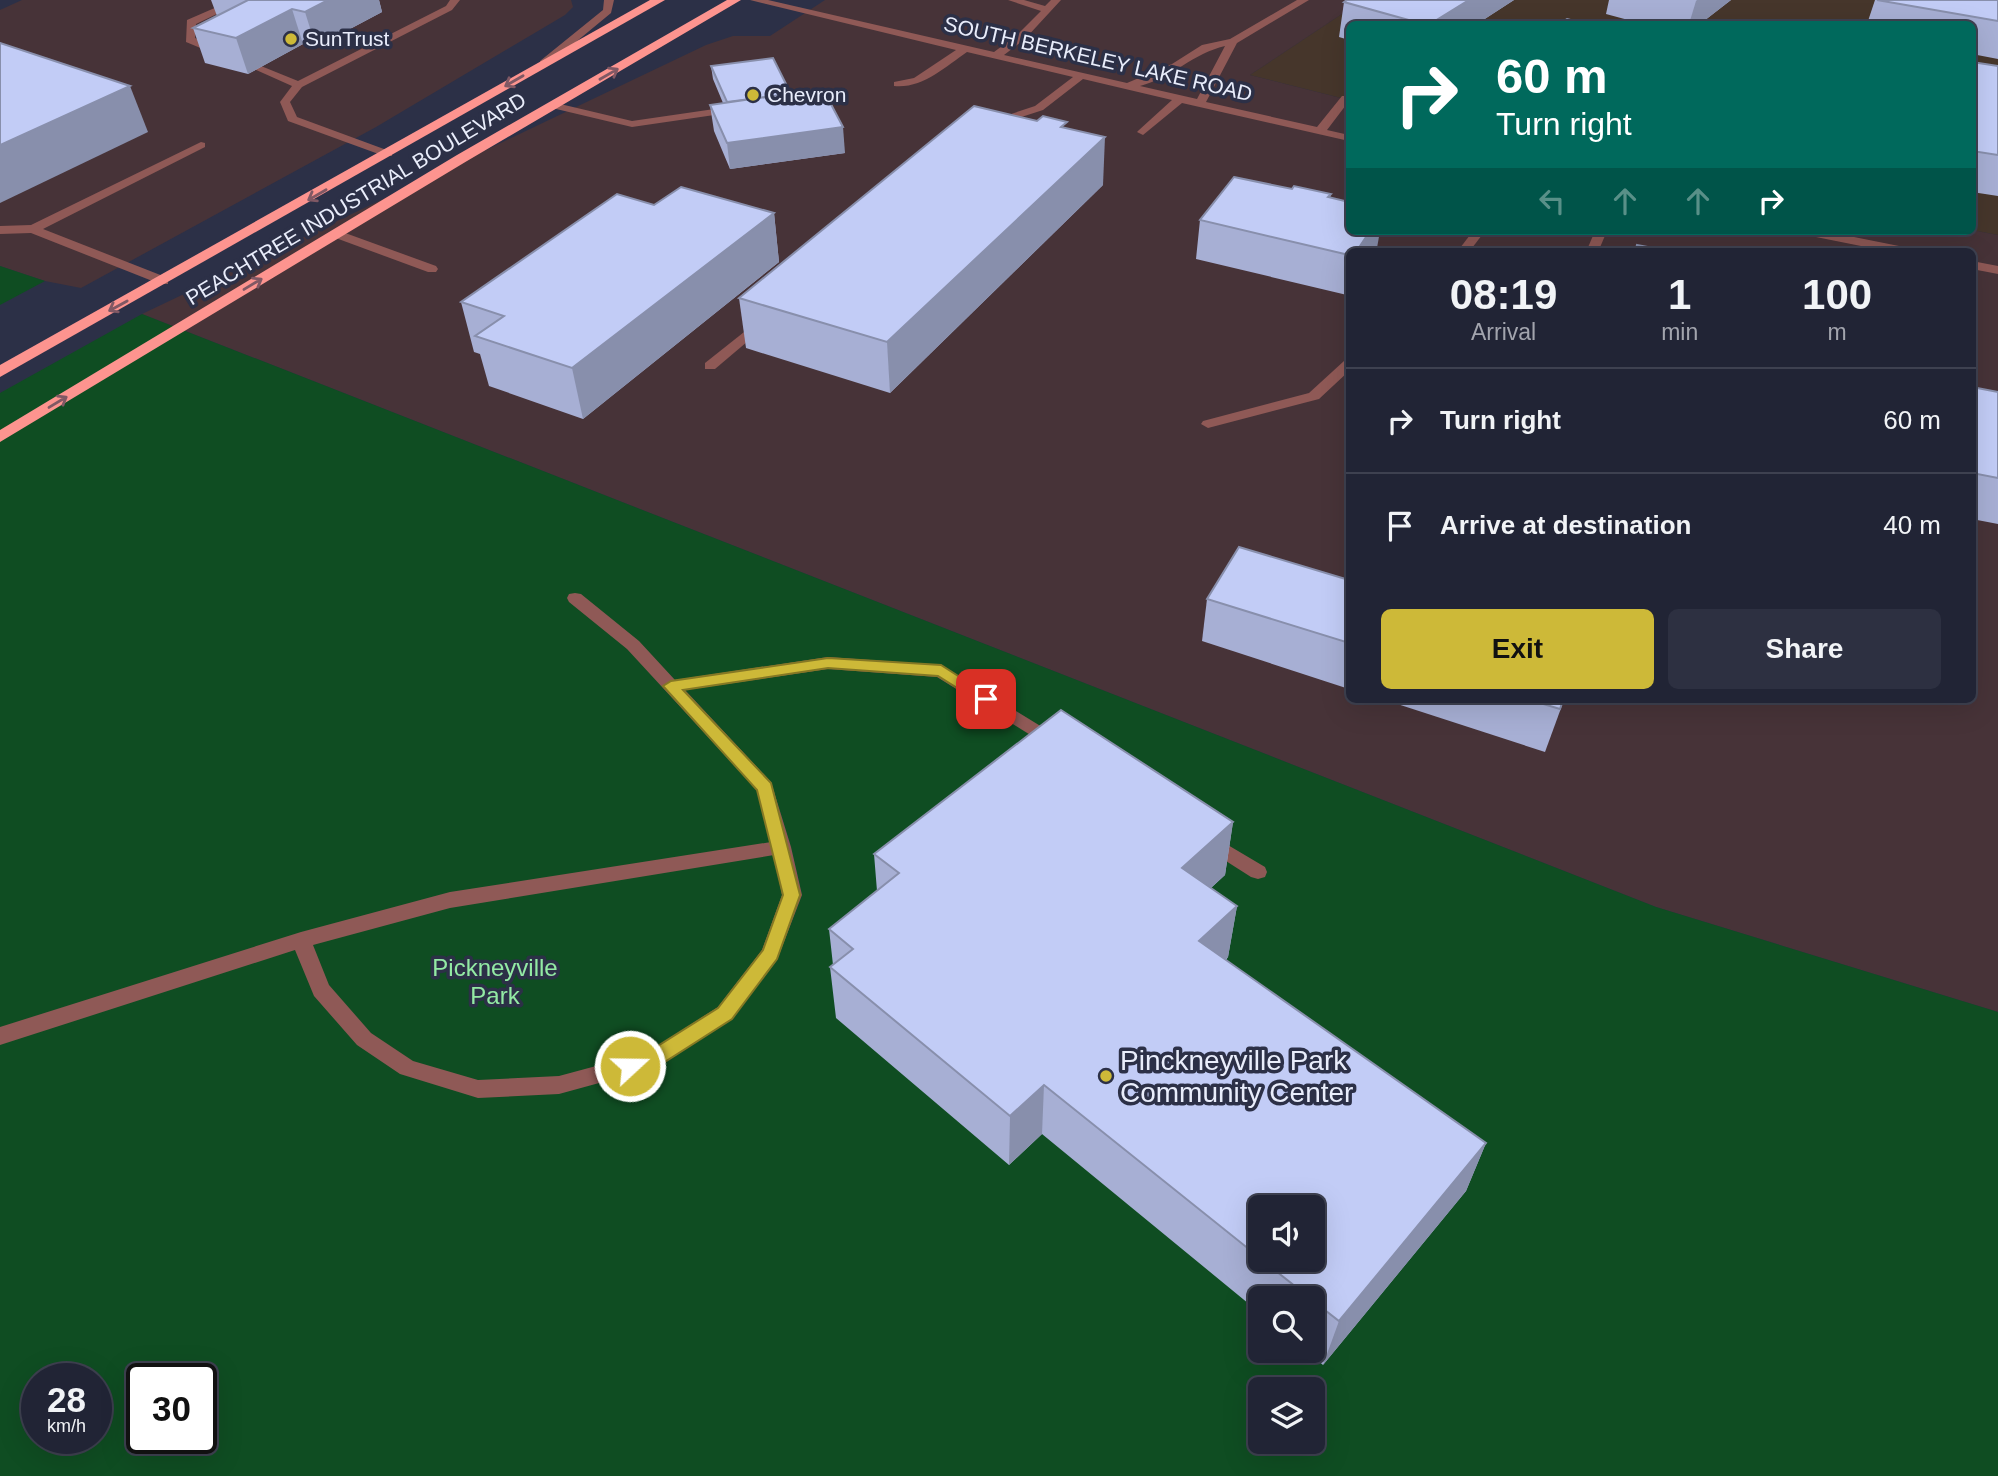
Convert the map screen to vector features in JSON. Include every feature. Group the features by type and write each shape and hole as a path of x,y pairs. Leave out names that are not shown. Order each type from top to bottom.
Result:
{"highway":[{"name":"PEACHTREE INDUSTRIAL BOULEVARD","path":"0,372 659,0"},
{"name":"PEACHTREE INDUSTRIAL BOULEVARD","path":"0,437 337,234 735,0"}],"street":[{"path":"223,54 190,40 191,22 241,0"},
{"path":"388,154 292,119 285,102 298,85 449,8 455,0"},
{"path":"544,63 608,11 609,0"},
{"name":"SOUTH BERKELEY LAKE ROAD","path":"755,0 1346,137"},
{"path":"1013,0 1046,9"},
{"path":"997,55 1021,37 1056,0"},
{"path":"1127,86 1141,83 1206,47 1233,41 1304,0"},
{"path":"1200,103 1233,41"},
{"path":"898,84 917,81 966,48"},
{"path":"257,68 298,85"},
{"path":"983,132 994,123 1039,108 1082,75"},
{"path":"1143,132 1181,98"},
{"path":"1320,131 1346,98"},
{"path":"556,106 632,124 749,107"},
{"path":"33,229 201,145"},
{"path":"0,230 33,229 164,281"},
{"path":"337,234 432,269"},
{"path":"1826,235 1889,248"},
{"path":"1976,266 1998,270"},
{"path":"710,366 773,312"},
{"path":"1208,424 1314,396 1346,367"},
{"path":"301,940 321,990 363,1039 407,1068 478,1089 559,1085 654,1059 725,1013 771,954 792,895 765,788 633,645 575,597"},
{"path":"671,686 828,663 941,671 1070,753"},
{"path":"1199,835 1258,872"},
{"path":"0,1036 301,940 450,900 782,847"}],"shaded area":[{"path":"22,0 571,0 573,7 565,15 376,127 81,288 45,281 0,266 0,10"},
{"path":"825,0 1363,0 1250,75 1346,99 1346,235 1976,235 1976,231 1998,235 1998,1012 1656,907 142,314 706,45 733,36 770,36"},
{"path":"1363,0 1998,0 1998,235 1976,231 1976,21 1346,21 1346,99 1250,75"}],"green space":[{"path":"0,266 45,281 0,305"},
{"name":"Pickneyville Park","path":"142,314 1656,907 1998,1012 1998,1476 0,1476 0,393"}],"building":[{"path":"248,0 328,0 305,12 292,9 236,38 193,28"},
{"path":"1469,0 1435,21 1412,21 1344,2"},
{"path":"1877,0 1998,0 1998,21"},
{"path":"0,43 130,86 0,145"},
{"path":"773,58 791,94 727,102 711,66"},
{"path":"1976,63 1998,66 1998,155 1976,152"},
{"path":"823,89 843,127 727,143 710,105"},
{"path":"974,106 1037,121 1043,116 1067,122 1061,127 1105,137 887,342 739,298"},
{"path":"1234,177 1331,194 1328,197 1346,201 1346,235 1367,235 1359,248 1346,248 1346,254 1200,220"},
{"path":"681,187 774,213 572,368 475,336 504,316 461,302 617,194 654,205"},
{"path":"1976,388 1998,392 1998,478 1976,474"},
{"path":"1239,547 1346,579 1346,642 1207,599"},
{"path":"1540,703 1562,703 1560,709"},
{"name":"Pinckneyville Park Community Center","path":"1061,710 1233,822 1182,868 1237,906 1199,941 1486,1143 1339,1321 1325,1310 1325,1286 1295,1286 1277,1272 1325,1272 1325,1195 1248,1195 1248,1248 1044,1085 1010,1116 830,967 853,949 829,929 899,873 874,854"}],"place":[{"name":"SunTrust","path":"291,39"},
{"name":"Chevron","path":"753,95"},
{"name":"Pinckneyville Park Community Center","path":"1106,1076"}],"route":[{"path":"630,1066 654,1059 725,1013 771,954 792,895 765,788 671,686 828,663 941,671 986,699"}]}
